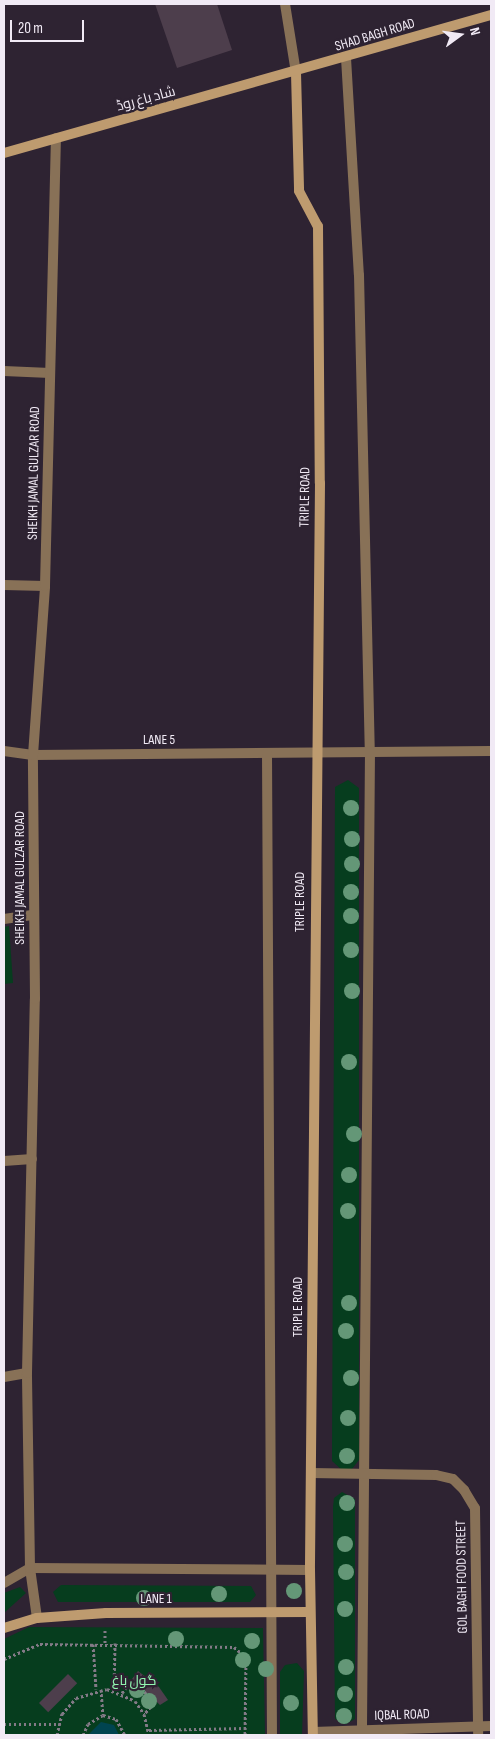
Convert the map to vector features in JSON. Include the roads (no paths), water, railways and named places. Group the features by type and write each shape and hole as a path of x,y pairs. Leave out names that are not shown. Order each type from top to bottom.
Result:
{"main road":[{"name":"SHAD BAGH ROAD","path":"296,73 491,15"},
{"name":"شاد باغ روڈ","path":"4,153 296,73"},
{"name":"TRIPLE ROAD","path":"296,73 299,191 318,226 310,1570 313,1734"},
{"name":"LANE 1","path":"4,1628 37,1618 106,1612 310,1612"}],"street":[{"path":"285,4 296,73"},
{"path":"346,58 359,275 370,751 362,1733"},
{"name":"SHEIKH JAMAL GULZAR ROAD","path":"37,1618 30,1568 27,1373 32,1159 33,755 45,586 56,138"},
{"path":"4,372 50,373"},
{"path":"4,585 45,586"},
{"name":"LANE 5","path":"4,751 33,755 315,751 491,751"},
{"path":"267,753 272,1735"},
{"path":"4,919 34,916"},
{"path":"4,1161 32,1159"},
{"path":"4,1376 27,1373"},
{"name":"GOL BAGH FOOD STREET","path":"311,1473 453,1479 474,1508 478,1730"},
{"path":"4,1582 30,1568 310,1570"},
{"name":"IQBAL ROAD","path":"313,1734 478,1730 491,1726"}],"water":[{"path":"101,1722 114,1725 119,1735 88,1735"}],"park label":[{"name":"گول باغ","path":"134,1681"}]}
